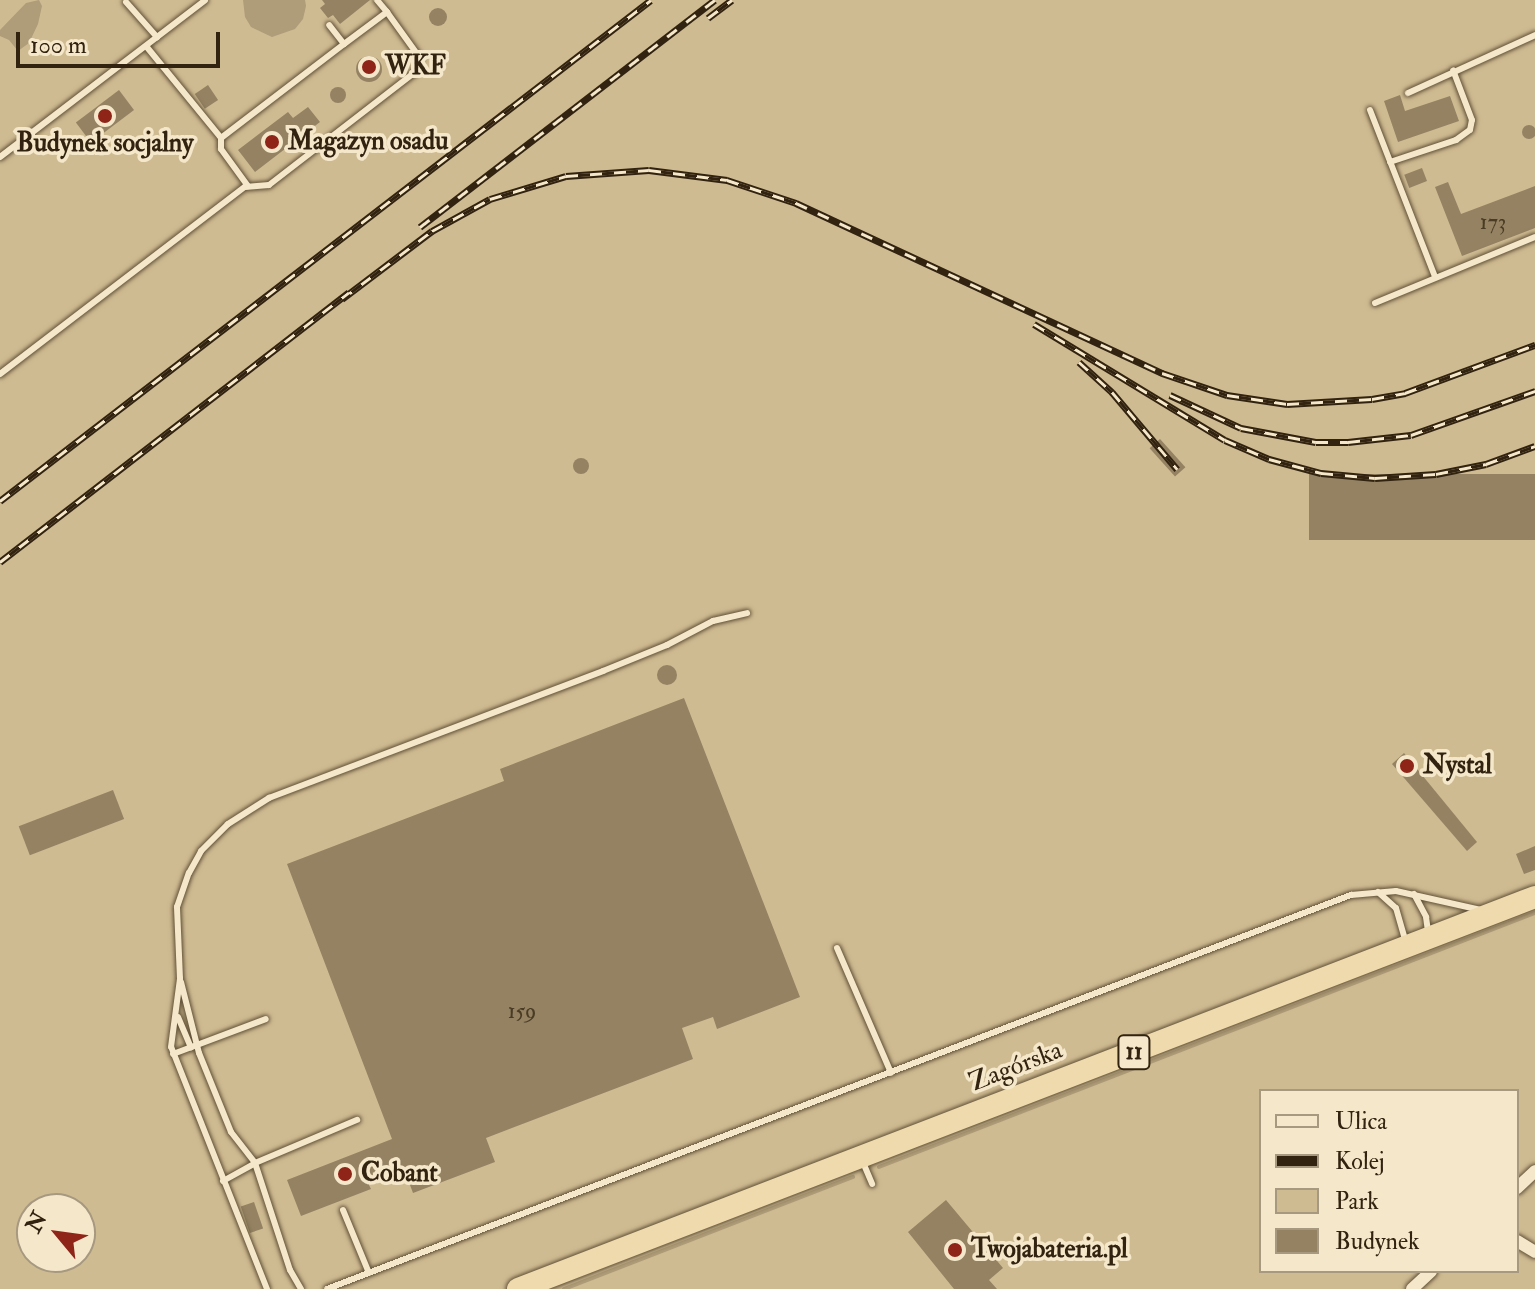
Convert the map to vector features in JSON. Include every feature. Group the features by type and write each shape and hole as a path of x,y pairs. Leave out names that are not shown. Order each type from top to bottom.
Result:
{"highway":[{"name":"Zagórska","path":"518,1289 1535,897"}],"street":[{"path":"1519,1186 1535,1171"},
{"path":"1412,1289 1429,1273"}],"lane":[{"path":"0,157 205,0"},
{"path":"0,374 248,186 269,185 415,72 420,58 377,0"},
{"path":"126,2 157,37"},
{"path":"221,138 387,12"},
{"path":"329,25 344,44"},
{"path":"1408,93 1535,35"},
{"path":"146,46 221,138 221,149 248,186"},
{"path":"1390,162 1456,140 1470,130 1472,120 1453,70"},
{"path":"1370,110 1435,277"},
{"path":"1375,303 1535,237"},
{"path":"267,1289 173,1054 180,979 176,919 184,883 201,851 247,810 281,793 667,645 713,621 747,613"},
{"path":"1378,892 1396,908 1407,947"},
{"path":"327,1289 1351,895 1378,892 1414,894 1493,913"},
{"path":"1414,894 1426,917 1428,938"},
{"path":"837,948 891,1073"},
{"path":"180,979 194,1046"},
{"path":"178,1014 231,1132 255,1163 290,1270 301,1289"},
{"path":"173,1054 266,1019"},
{"path":"223,1181 255,1163 357,1120"},
{"path":"861,1157 872,1184"},
{"path":"343,1210 369,1273"}],"green space":[{"path":"0,0 1535,0 1535,1289 0,1289"}],"shaded area":[{"path":"39,0 42,6 38,24 29,43 18,51 9,40 0,36 0,30 26,3"},
{"path":"243,0 305,0 306,6 303,19 295,29 272,37 251,27 245,17"}],"building":[{"path":"322,0 370,0 340,24 333,15 328,18 320,8 325,4"},
{"path":"438,8 447,17 438,26 429,17"},
{"name":"WKF","path":"369,56 378,60 382,69 378,78 369,82 360,78 356,69 360,60"},
{"path":"208,85 218,100 205,109 195,94"},
{"path":"335,87 341,87 346,95 344,101 335,103 330,98 330,92"},
{"name":"Budynek socjalny","path":"119,90 134,110 91,142 76,122"},
{"path":"1400,95 1405,111 1450,96 1459,121 1398,142 1384,101"},
{"name":"Magazyn osadu","path":"308,107 320,122 255,172 238,150 288,112 293,118"},
{"path":"1529,125 1536,132 1529,139 1522,132"},
{"path":"1422,168 1427,181 1409,188 1404,175"},
{"path":"1448,182 1461,214 1535,186 1535,228 1462,256 1435,187"},
{"path":"1160,439 1185,467 1175,477 1150,448"},
{"path":"581,458 589,466 581,474 573,466"},
{"path":"1309,474 1535,474 1535,540 1309,540"},
{"path":"667,665 674,668 677,675 674,682 667,685 660,682 657,675 660,668"},
{"path":"684,698 800,997 717,1029 713,1017 682,1028 693,1059 486,1138 495,1162 413,1193 404,1169 368,1183 371,1189 301,1216 287,1180 392,1139 287,864 504,781 500,769"},
{"path":"1404,753 1477,842 1467,851 1392,764"},
{"path":"113,790 124,819 30,855 19,826"},
{"path":"1535,846 1535,870 1524,874 1516,854"},
{"name":"Twojabateria.pl","path":"946,1200 1003,1268 989,1280 997,1289 954,1289 908,1232"},
{"path":"254,1202 263,1228 250,1233 241,1207"}],"waterway":[{"path":"879,1167 1535,913"},
{"path":"564,1289 853,1177"}],"railway":[{"path":"0,501 651,0"},
{"path":"420,227 715,0"},
{"path":"708,18 732,0"},
{"path":"342,299 432,231 490,199 566,176 649,170 727,180 796,203 1162,373 1227,395 1287,404 1372,399 1405,393 1535,345"},
{"path":"0,562 349,292"},
{"path":"1034,324 1225,440 1269,459 1321,473 1375,478 1436,474 1486,464 1535,446"},
{"path":"1079,362 1112,392 1177,469"},
{"path":"1170,395 1241,428 1316,442 1348,442 1411,435 1535,391"}],"place":[{"name":"WKF","path":"369,67"},
{"name":"Budynek socjalny","path":"105,116"},
{"name":"Magazyn osadu","path":"272,142"},
{"name":"Nystal","path":"1407,766"},
{"name":"Cobant","path":"345,1174"},
{"name":"Twojabateria.pl","path":"955,1250"}]}
